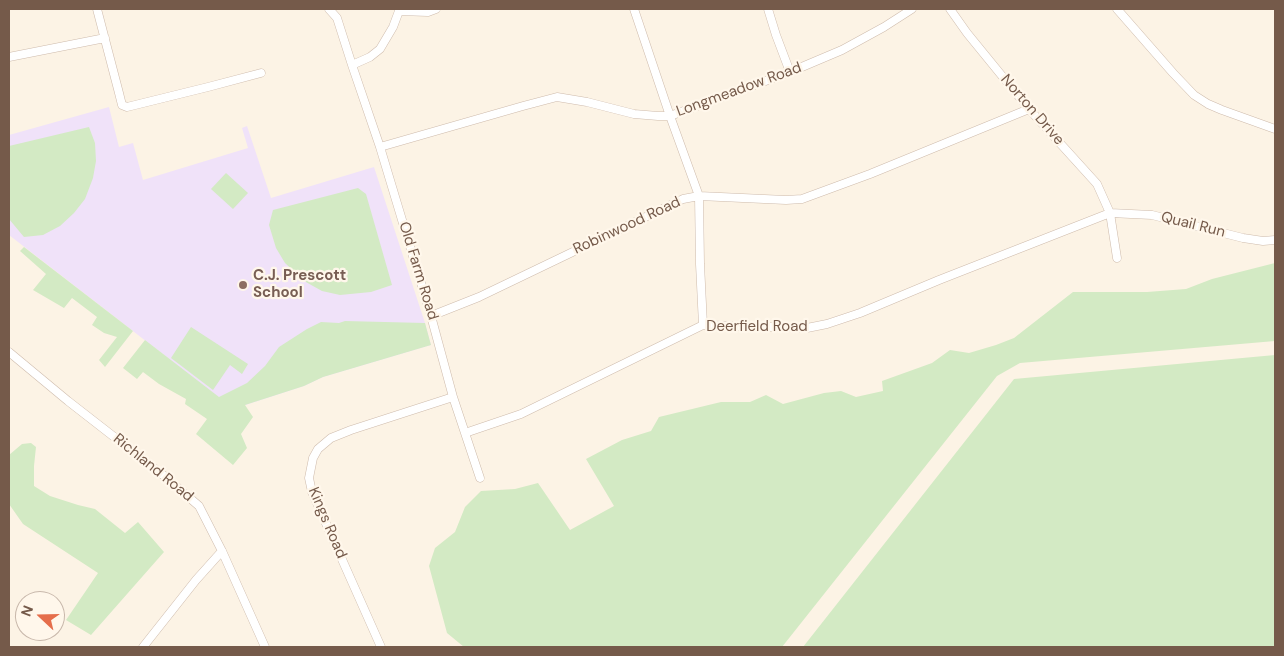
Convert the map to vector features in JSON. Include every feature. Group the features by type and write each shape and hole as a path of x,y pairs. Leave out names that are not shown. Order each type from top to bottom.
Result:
{"street":[{"path":"97,9 122,105 128,107 261,73"},
{"name":"Old Farm Road","path":"329,9 337,18 380,147 431,316 453,397 480,478"},
{"path":"352,65 370,57 380,49 393,27 399,10 428,12 436,9"},
{"path":"634,9 699,196 703,325"},
{"path":"768,9 790,72"},
{"name":"Longmeadow Road","path":"380,147 514,108 557,98 568,98 634,114 670,116 790,72 842,50 912,9"},
{"name":"Norton Drive","path":"950,9 967,33 1029,109 1097,184 1110,213 1117,258"},
{"path":"1116,9 1194,95 1222,110 1275,128"},
{"path":"9,57 105,38"},
{"name":"Robinwood Road","path":"431,316 479,297 683,199 699,196 802,199 870,174 1029,109"},
{"name":"Quail Run","path":"1110,213 1152,215 1243,238 1264,241 1275,240"},
{"name":"Deerfield Road","path":"465,433 521,414 703,325 807,328 827,324 860,313 1110,213"},
{"name":"Richland Road","path":"9,352 82,412 163,474 200,506 264,647"},
{"name":"Kings Road","path":"381,647 312,492 309,478 313,458 318,450 331,438 344,432 453,397"},
{"path":"143,647 196,580 222,551"}],"shaded area":[{"name":"C.J. Prescott School","path":"109,107 119,147 133,143 143,180 248,148 242,128 247,126 271,198 374,167 431,345 323,377 304,386 224,412 218,397 9,235 9,135"}],"green space":[{"path":"89,127 95,143 96,161 93,178 85,199 60,226 43,235 24,237 9,219 9,146"},
{"path":"226,173 248,193 233,209 211,189"},
{"path":"358,188 366,194 392,285 371,292 340,295 322,291 304,281 285,263 276,248 269,225 273,210"},
{"path":"24,247 133,331 105,367 99,360 117,337 104,333 92,325 97,317 72,298 64,308 33,290 46,274 20,251"},
{"path":"1275,263 1275,341 1020,363 997,376 782,647 464,647 447,633 429,566 435,548 455,532 465,507 481,491 515,489 538,483 570,530 614,506 586,459 622,440 651,431 659,417 721,402 750,402 766,395 783,404 824,393 841,391 856,397 883,391 882,381 932,363 950,350 969,353 1014,338 1073,292 1147,292 1186,289 1212,279"},
{"path":"345,321 425,323 431,345 323,377 304,386 245,405 253,417 241,434 247,448 233,465 196,434 207,419 185,404 186,399 159,384 143,372 137,379 123,368 145,340 219,397 247,383 265,366 279,347 307,329 321,322 339,323"},
{"path":"191,327 248,364 242,374 230,365 213,390 171,358"},
{"path":"1275,355 1275,647 803,647 1014,379"},
{"path":"31,443 36,447 34,486 50,496 95,509 125,533 138,522 164,552 91,635 66,620 98,573 23,524 9,504 9,455 22,444"}],"place":[{"name":"C.J. Prescott School","path":"243,285"}]}
